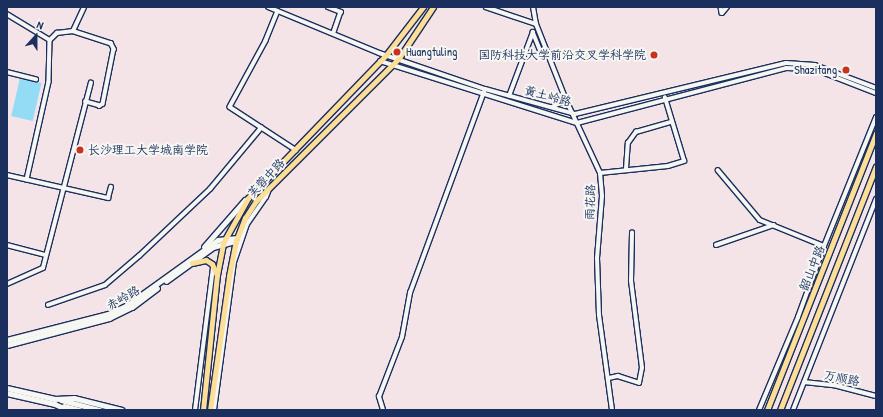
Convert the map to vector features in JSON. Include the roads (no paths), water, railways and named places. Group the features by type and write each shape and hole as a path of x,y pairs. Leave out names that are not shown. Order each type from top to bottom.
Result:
{"main road":[{"name":"芙蓉中路","path":"203,410 218,274 223,243 248,198 296,150 386,55 423,7"},
{"name":"芙蓉中路","path":"210,410 236,240 245,218 269,188 399,58 433,7"},
{"name":"韶山中路","path":"767,410 876,134"},
{"name":"韶山中路","path":"780,410 876,166"},
{"name":"赤岭路","path":"201,252 248,198"},
{"name":"赤岭路","path":"7,340 108,314 126,306 218,240 226,238 236,240"},
{"name":"赤岭路","path":"7,345 108,318 132,307 192,263 223,243 236,240"},
{"path":"192,263 206,260 218,274"},
{"path":"7,388 55,401 79,410"},
{"path":"7,393 100,410"},
{"path":"55,401 74,398 122,410"},
{"path":"55,401 68,410"}],"street":[{"path":"73,31 84,7"},
{"name":"黄土岭路","path":"268,7 334,32 386,55 399,58 484,91 577,123 665,98 786,68 814,69 876,93"},
{"path":"328,7 341,12 334,32"},
{"path":"486,7 536,24"},
{"name":"雨花路","path":"532,7 536,24 566,100 575,114 577,123 600,173 602,196 597,258 599,315 609,378 612,410"},
{"path":"721,7 722,13 727,7"},
{"path":"278,11 266,41 230,107 296,150"},
{"path":"7,14 50,40"},
{"path":"27,180 49,82 50,40 57,32 73,31 111,43 114,49 103,104 100,106 86,102"},
{"path":"509,96 533,32 542,54"},
{"name":"黄土岭路","path":"380,61 484,91 509,96 575,114 786,63 815,65 876,88"},
{"path":"7,72 36,79"},
{"path":"7,284 43,268 91,83"},
{"path":"383,410 379,397 402,337 410,293 484,91"},
{"path":"600,173 626,169 668,166 684,160 665,98"},
{"path":"552,108 566,100"},
{"path":"759,410 798,317 824,246 876,117"},
{"path":"626,169 628,143 636,132 672,122"},
{"path":"48,305 104,285 122,271 210,189 261,128"},
{"path":"718,170 760,220 824,246"},
{"path":"7,175 108,198 111,187"},
{"path":"214,410 236,256 247,224 266,197 269,188"},
{"path":"793,410 876,199"},
{"path":"716,245 774,226"},
{"path":"609,378 618,376 639,382 642,368 631,281 632,233"},
{"path":"7,245 46,255"},
{"path":"195,410 213,267"},
{"name":"万顺路","path":"804,382 834,385 876,396"}],"water":[{"path":"20,78 41,83 33,121 11,116"}],"place":[{"name":"Huangtuling","path":"397,52"},
{"name":"国防科技大学前沿交叉学科学院","path":"654,55"},
{"name":"Shazitang","path":"846,70"},
{"name":"长沙理工大学城南学院","path":"80,150"}]}
